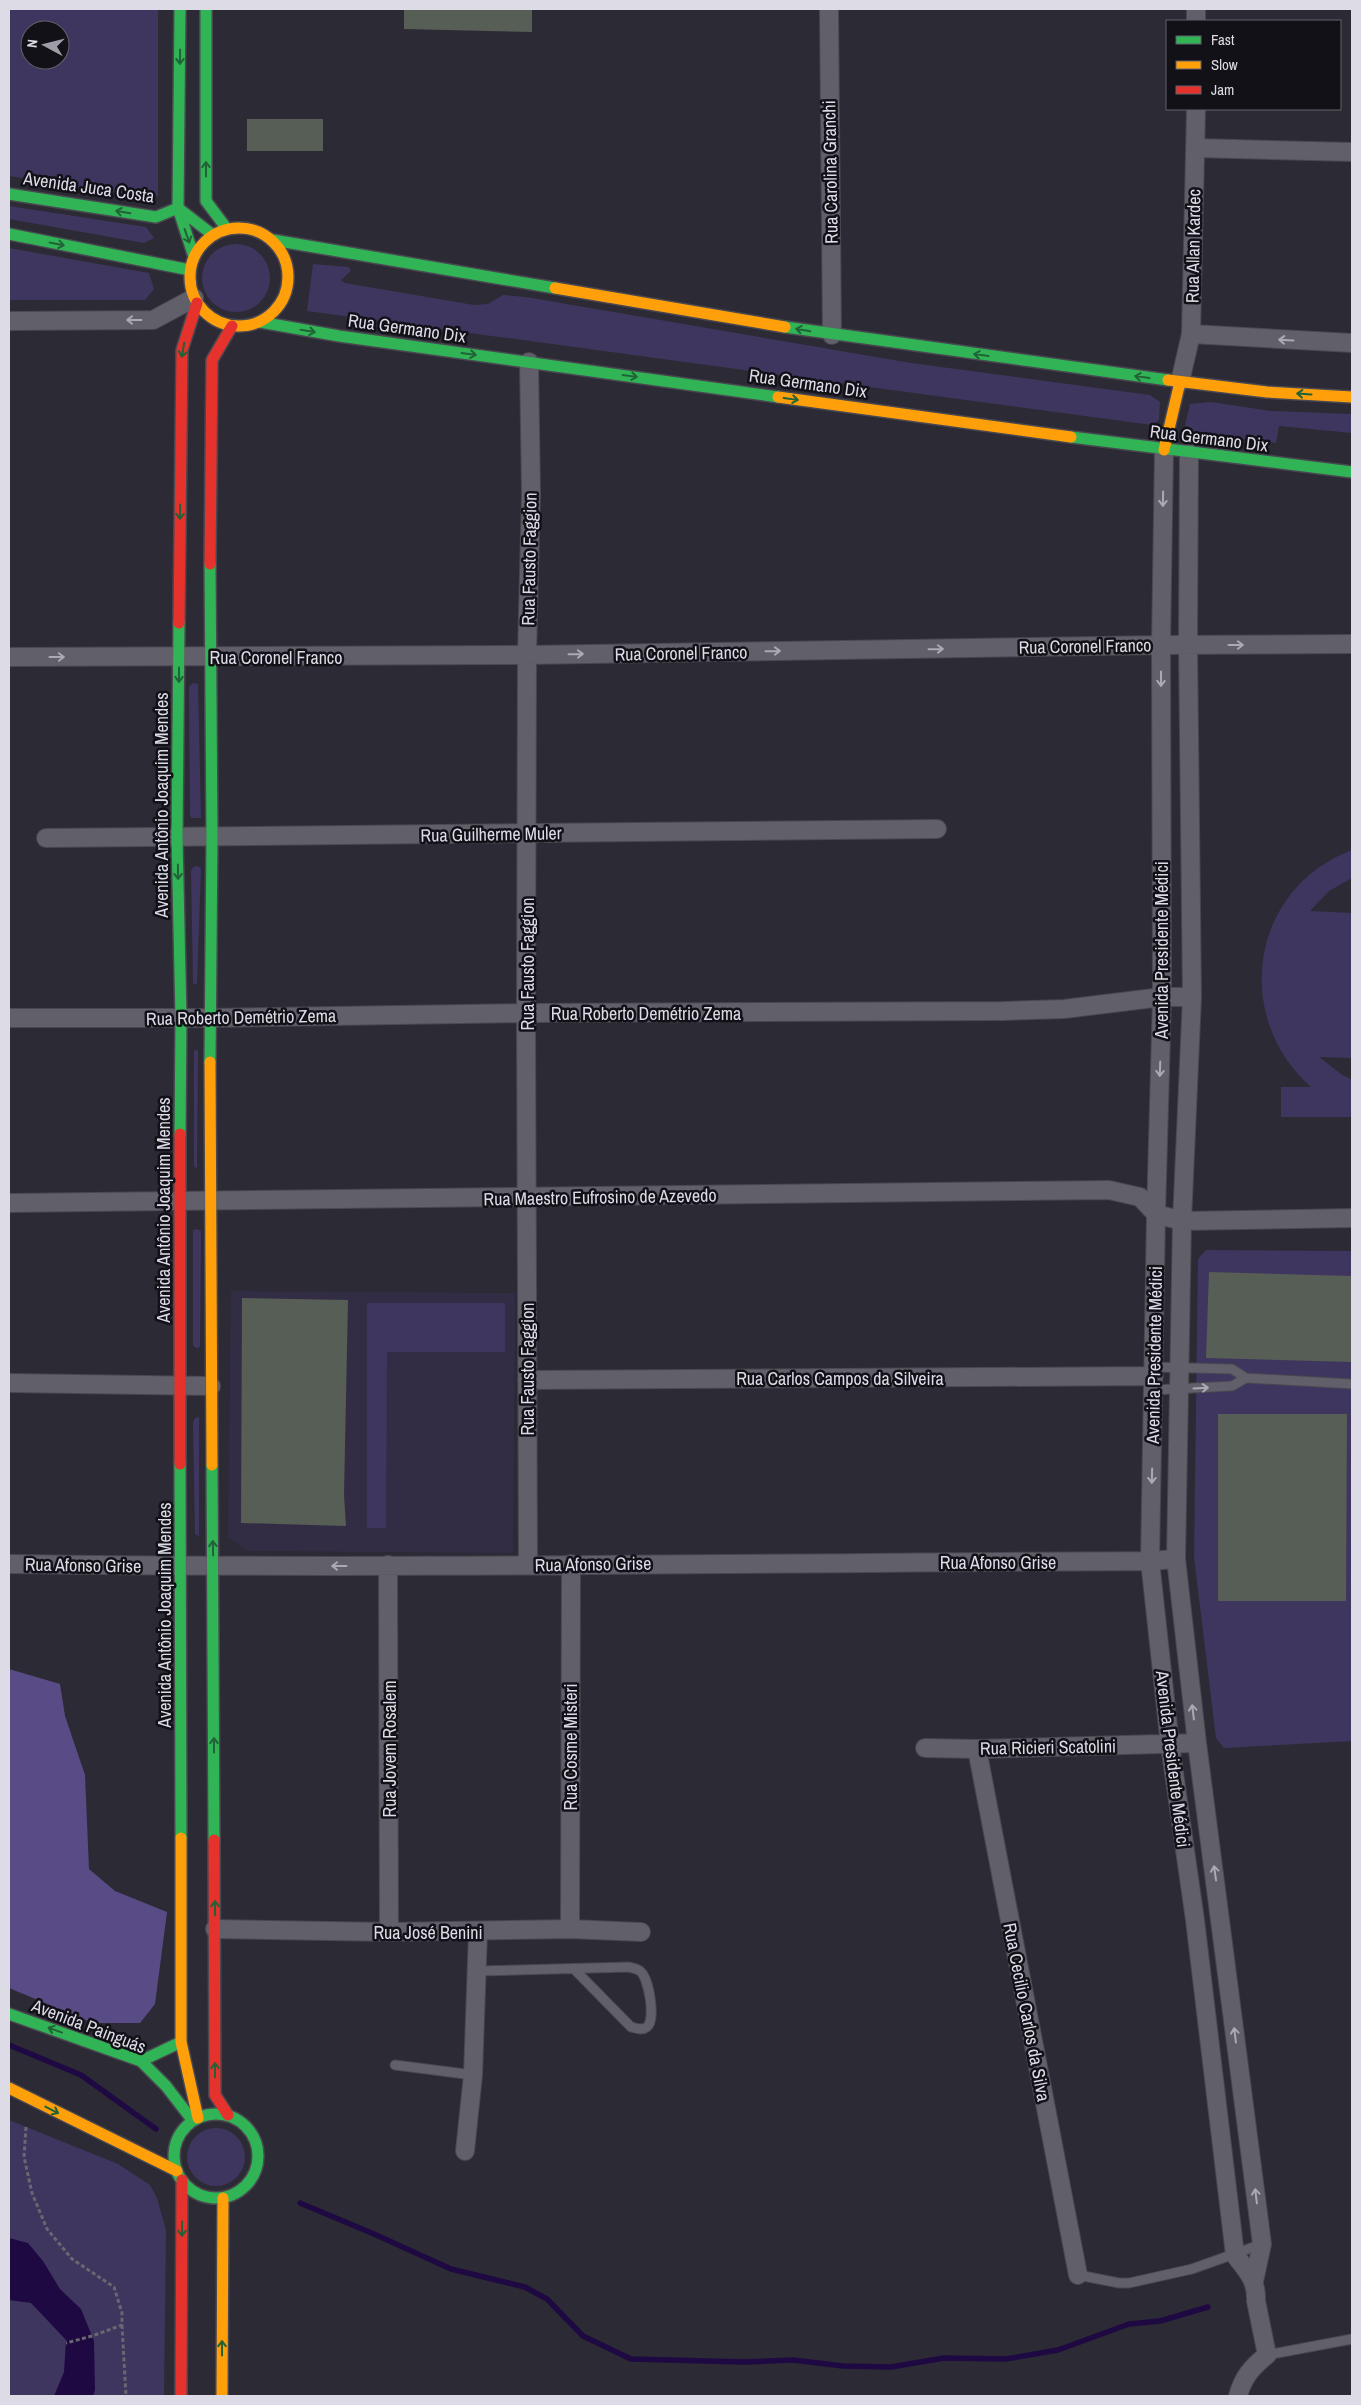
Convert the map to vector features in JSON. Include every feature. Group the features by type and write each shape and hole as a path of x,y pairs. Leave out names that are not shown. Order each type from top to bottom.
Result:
{"main road":[{"path":"180,9 178,208 194,256"},
{"path":"206,9 206,201 227,229"},
{"name":"Avenida Juca Costa","path":"9,194 156,217 178,208 213,235"},
{"path":"251,228 272,240 283,252 286,260 288,284 278,307 260,322 246,326 232,326 219,322 207,314 196,300 190,284 190,270 194,256 202,244 213,235 227,229 251,228"},
{"path":"9,234 190,270"},
{"path":"272,240 832,335 1180,382 1267,392 1352,397"},
{"name":"Avenida Antônio Joaquim Mendes","path":"196,300 182,350 177,838 181,1018 179,1386 182,1566 181,2042 196,2120"},
{"name":"Rua Germano Dix","path":"260,322 339,336 1164,450 1352,472"},
{"path":"9,2088 180,2176 200,2195 211,2198 223,2198 236,2193 248,2184 255,2172 258,2158 256,2144 250,2132 240,2122 228,2115 215,2095 210,1018 212,837 209,657 212,360 232,326"},
{"path":"1164,450 1180,382"},
{"name":"Avenida Painguás","path":"9,2014 141,2061 196,2120"},
{"path":"141,2061 181,2042"},
{"path":"181,2396 180,2176 174,2157 176,2143 183,2131 196,2120 208,2115 228,2115"},
{"path":"222,2396 223,2198"}],"street":[{"name":"Rua Carolina Granchi","path":"829,9 832,335"},
{"name":"Rua Allan Kardec","path":"1180,382 1191,334 1196,110"},
{"path":"1196,148 1352,152"},
{"path":"9,321 153,320 196,300"},
{"path":"1191,334 1352,343"},
{"name":"Rua Fausto Faggion","path":"528,1565 526,1013 527,655 531,493 529,362"},
{"name":"Avenida Presidente Médici","path":"1164,450 1160,831 1162,997 1150,1561 1170,1745 1195,1920 1235,2255"},
{"name":"Avenida Presidente Médici","path":"1189,453 1189,830 1192,997 1182,1220 1176,1559 1197,1743 1262,2244 1254,2281"},
{"name":"Rua Coronel Franco","path":"9,657 527,655 1161,645 1352,644"},
{"name":"Rua Guilherme Muler","path":"46,838 936,829"},
{"path":"1160,831 1189,830"},
{"name":"Rua Roberto Demétrio Zema","path":"9,1018 1003,1011 1093,1007 1162,997 1192,997"},
{"name":"Rua Maestro Eufrosino de Azevedo","path":"9,1203 1109,1190 1140,1197 1156,1214"},
{"path":"1156,1214 1182,1220 1352,1218"},
{"name":"Rua Carlos Campos da Silveira","path":"527,1380 1153,1378"},
{"path":"9,1383 211,1386"},
{"name":"Rua Afonso Grise","path":"9,1564 182,1566 528,1565 1150,1561 1176,1559"},
{"name":"Rua Cosme Misteri","path":"570,1929 571,1564"},
{"name":"Rua Jovem Rosalem","path":"388,1565 390,1932"},
{"path":"1159,1645 1185,1644"},
{"name":"Rua Ricieri Scatolini","path":"925,1748 977,1749 1197,1743"},
{"name":"Rua Cecilio Carlos da Silva","path":"977,1749 1078,2275"},
{"path":"1195,1920 1220,1915"},
{"name":"Rua José Benini","path":"215,1929 478,1932 570,1929 642,1932"},
{"path":"465,2151 473,2075 478,1932"},
{"path":"1235,2255 1254,2281 1258,2292 1256,2301 1266,2355 1250,2369 1241,2384 1238,2396"}],"lane":[{"path":"1153,1378 1179,1368 1232,1369 1246,1378 1352,1384"},
{"path":"1153,1378 1179,1389 1232,1386 1246,1378"},
{"path":"478,1971 575,1970 629,1967 641,1971 647,1980 652,2018 647,2027 641,2029 631,2027 575,1970"},
{"path":"395,2065 473,2075"},
{"path":"1078,2275 1119,2284 1129,2283 1192,2269 1262,2244"},
{"path":"1266,2355 1352,2339"}],"path":[{"path":"26,2127 24,2157 32,2193 47,2229 72,2259 114,2287 122,2313 126,2396"},
{"path":"66,2343 122,2325"}],"shaded area":[{"path":"9,9 158,9 158,196 140,197 9,176"},
{"path":"9,206 146,227 154,238 144,243 9,219"},
{"path":"236,244 249,247 260,254 267,265 270,278 267,291 260,302 249,309 236,312 223,309 212,302 205,291 202,278 205,265 212,254 223,247"},
{"path":"9,248 149,273 154,289 145,300 9,300"},
{"path":"313,264 349,267 351,271 341,280 345,283 474,305 488,304 503,295 526,297 911,363 1150,395 1160,402 1159,420 1152,425 307,311"},
{"path":"1211,402 1271,411 1352,414 1352,433 1279,426 1276,443 1197,434 1185,425 1190,404"},
{"path":"193,683 198,684 201,818 191,818 190,814 189,687"},
{"path":"1352,850 1352,878 1329,891 1310,911 1352,913 1352,1058 1319,1057 1352,1080 1352,1117 1281,1117 1281,1087 1311,1087 1286,1058 1269,1025 1262,991 1264,956 1274,923 1292,893 1318,868"},
{"path":"193,867 201,868 197,985 193,983 191,871"},
{"path":"198,1050 197,1169 194,1166 194,1051"},
{"path":"193,1230 201,1231 200,1347 196,1348 193,1345"},
{"path":"1206,1250 1352,1251 1352,1741 1224,1748 1216,1738 1194,1557 1198,1259"},
{"path":"231,1291 515,1293 513,1553 247,1551 228,1537"},
{"path":"367,1303 505,1303 505,1352 387,1352 386,1528 367,1528"},
{"path":"199,1417 199,1536 195,1534 193,1423 195,1418"},
{"path":"9,1669 60,1684 65,1716 85,1775 89,1869 115,1891 167,1912 155,2004 140,2023 93,2023 9,1988"},
{"path":"9,2120 118,2164 150,2185 157,2198 166,2230 164,2396 9,2396"},
{"path":"210,2128 222,2128 237,2136 245,2151 245,2163 237,2178 222,2186 210,2186 195,2178 187,2163 187,2151 195,2136"},
{"path":"9,2238 28,2243 43,2261 60,2289 81,2309 94,2341 95,2390 93,2396 54,2396 64,2372 66,2340 31,2303 9,2300"}],"building":[{"path":"404,9 532,9 532,32 404,29"},
{"path":"247,119 323,119 323,151 247,151"},
{"path":"1209,1272 1352,1276 1352,1362 1206,1358"},
{"path":"242,1298 348,1300 344,1495 346,1526 241,1523"},
{"path":"1218,1414 1347,1414 1346,1601 1218,1601"}],"waterway":[{"path":"9,2045 81,2075 156,2129"},
{"path":"300,2203 451,2269 525,2287 547,2299 583,2336 631,2359 745,2362 793,2360 843,2366 891,2367 944,2358 1006,2359 1058,2350 1129,2324 1160,2321 1208,2307"}],"traffic: fast":[{"path":"180,9 178,208 194,257"},
{"path":"206,9 206,201 227,229"},
{"path":"9,194 156,217 178,208 213,235"},
{"path":"9,234 190,270"},
{"path":"273,240 555,288"},
{"path":"260,322 339,336 778,397"},
{"path":"785,327 1168,380"},
{"path":"1071,437 1352,472"},
{"path":"210,564 212,837 210,1062"},
{"path":"179,623 177,838 181,1018 180,1134"},
{"path":"180,1464 181,1838"},
{"path":"212,1465 214,1840"},
{"path":"9,2014 141,2061 166,2086 193,2121"},
{"path":"141,2061 181,2042"},
{"path":"216,2114 232,2117 251,2133 255,2140 258,2156 255,2172 239,2191 232,2195 216,2198 200,2195 181,2179 177,2172 174,2156 177,2140 193,2121 200,2117 216,2114"}],"traffic: slow":[{"path":"239,228 258,231 274,242 285,258 288,277 285,296 274,312 258,323 239,326 220,323 204,312 193,296 190,277 193,258 204,242 220,231 239,228"},
{"path":"555,288 785,327"},
{"path":"1168,380 1267,392 1352,397"},
{"path":"1164,450 1180,382"},
{"path":"778,397 1071,437"},
{"path":"210,1062 212,1465"},
{"path":"181,1838 181,2042 198,2118"},
{"path":"9,2088 177,2171"},
{"path":"222,2396 223,2198"}],"traffic: jam":[{"path":"179,623 182,350 197,303"},
{"path":"210,564 212,360 232,326"},
{"path":"180,1134 180,1464"},
{"path":"214,1840 215,2095 228,2115"},
{"path":"181,2396 182,2180"}]}
